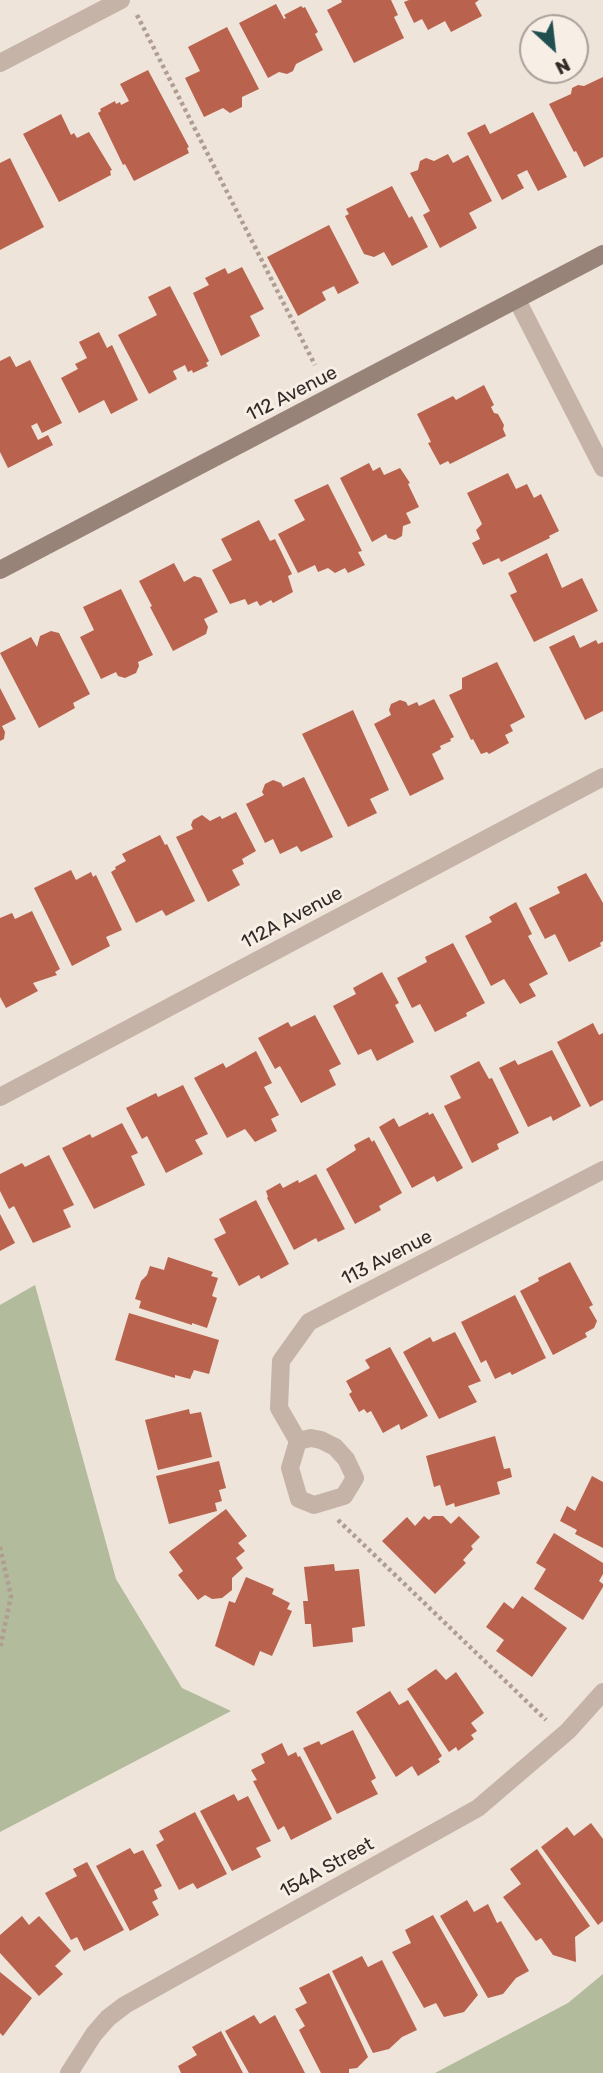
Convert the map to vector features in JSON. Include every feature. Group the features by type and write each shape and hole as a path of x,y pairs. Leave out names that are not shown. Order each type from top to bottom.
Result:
{"street":[{"path":"0,63 90,7 128,6"},
{"name":"112 Avenue","path":"0,570 603,254"},
{"path":"517,300 603,468"},
{"name":"112A Avenue","path":"0,1097 603,777"},
{"name":"113 Avenue","path":"298,1441 279,1408 281,1362 309,1322 603,1170"},
{"name":"154A Street","path":"69,2073 94,2034 108,2018 125,2005 478,1808 568,1731 603,1692"}],"path":[{"path":"128,6 315,365"},
{"path":"337,1520 552,1726"},
{"path":"0,1546 11,1596 0,1648"}],"green space":[{"path":"35,1285 116,1579 182,1688 231,1711 0,1832 0,1305"},
{"path":"603,1974 603,2073 435,2073 568,2003"}],"building":[{"path":"341,0 391,0 398,15 394,17 404,38 354,63 327,10 342,2"},
{"path":"479,0 475,3 482,16 451,32 445,21 428,30 422,19 414,23 404,2"},
{"path":"276,4 284,19 284,15 301,6 305,7 318,32 315,34 323,50 296,64 293,71 287,74 279,72 268,78 239,23"},
{"path":"227,27 259,89 242,97 242,107 230,113 223,108 204,117 185,78 200,71 188,47"},
{"path":"148,70 189,147 189,153 134,181 125,164 123,165 98,113 100,109 115,101 121,105 129,101 120,84"},
{"path":"603,77 603,157 584,167 549,104 571,94 572,88"},
{"path":"533,112 567,177 538,191 527,170 517,175 524,188 502,200 467,133 485,124 490,134"},
{"path":"61,114 71,135 74,133 77,138 89,132 112,170 111,175 59,202 23,134"},
{"path":"448,154 453,163 468,155 492,201 469,213 477,228 440,248 423,215 430,211 410,173 418,170 420,161 426,158 434,161"},
{"path":"10,158 44,227 0,250 0,163"},
{"path":"392,186 428,247 392,266 384,252 374,257 364,254 345,216 349,214 346,209"},
{"path":"329,225 359,283 338,294 334,286 322,292 326,300 298,316 267,257"},
{"path":"242,267 264,309 250,316 260,336 221,356 193,293 209,285 205,278 225,268 228,274"},
{"path":"170,286 209,361 206,363 208,366 193,373 192,370 188,372 185,365 173,371 177,379 149,394 118,335 157,315 148,297"},
{"path":"99,332 107,348 112,345 138,400 111,414 104,400 79,413 61,378 78,369 75,364 87,358 79,342"},
{"path":"10,356 16,367 30,360 62,423 42,433 37,423 31,426 38,440 48,435 53,445 8,468 0,452 0,361"},
{"path":"484,385 494,405 491,407 494,413 498,414 504,425 506,436 450,464 448,461 440,465 417,414 453,396 456,400"},
{"path":"369,463 373,471 380,467 384,475 400,468 410,483 408,484 419,507 406,513 411,523 403,526 402,536 395,540 388,538 386,534 372,542 340,478"},
{"path":"508,473 516,489 527,484 534,498 541,494 559,531 501,562 499,558 483,565 472,543 480,539 476,530 482,524 467,493"},
{"path":"328,484 362,551 358,552 365,565 348,573 345,568 335,573 328,568 318,572 315,565 298,573 278,534 305,520 294,500"},
{"path":"259,520 270,541 275,539 292,574 288,576 293,592 273,603 271,600 260,606 257,601 248,605 245,599 230,604 212,570 232,560 221,539"},
{"path":"547,553 562,588 582,578 598,611 534,642 510,595 517,592 508,573"},
{"path":"174,563 184,582 194,576 201,578 218,612 204,619 208,627 206,634 173,651 139,581"},
{"path":"121,589 153,655 138,662 136,673 125,678 118,676 116,672 101,679 80,637 94,630 83,607"},
{"path":"51,631 59,633 90,694 73,703 75,708 39,728 0,653 31,637 37,647 40,636"},
{"path":"574,635 580,648 596,640 598,644 603,642 603,711 585,720 549,647"},
{"path":"497,662 525,717 510,725 513,731 505,735 509,743 489,754 481,754 473,739 471,740 449,695 462,689 462,678"},
{"path":"0,688 16,719 2,726 5,732 4,739 0,741"},
{"path":"434,699 454,737 432,754 444,779 410,796 374,724 391,715 391,704 400,700 408,706 417,702 419,706"},
{"path":"353,710 389,790 370,799 377,813 348,827 302,734"},
{"path":"304,777 333,837 301,852 297,846 280,854 273,839 265,843 246,804 264,795 262,792 265,784 273,780 281,783 283,787"},
{"path":"236,812 256,851 242,859 244,864 232,870 240,885 208,902 176,837 193,829 193,820 202,815 210,821"},
{"path":"160,835 195,901 166,916 162,910 136,923 111,872 126,861 122,854"},
{"path":"71,870 76,880 91,872 93,877 96,875 122,930 106,937 110,946 72,966 34,888"},
{"path":"586,873 603,903 603,941 601,946 569,962 555,934 545,939 529,908 560,893 557,887"},
{"path":"516,902 532,934 528,936 548,974 529,984 536,996 520,1004 504,979 491,986 465,936 492,922 489,917"},
{"path":"32,911 60,969 55,972 57,975 33,983 38,991 6,1008 0,997 0,918 12,913 15,919"},
{"path":"453,943 485,1003 466,1013 467,1016 435,1032 420,1004 412,1008 397,978 427,962 425,957"},
{"path":"382,972 399,1003 395,1005 414,1042 377,1061 371,1049 358,1055 333,1006 356,994 353,988"},
{"path":"315,1015 341,1064 329,1070 336,1085 301,1103 280,1066 275,1069 258,1038 288,1022 291,1027"},
{"path":"593,1023 599,1035 603,1033 603,1100 590,1107 557,1042"},
{"path":"552,1050 581,1106 553,1121 551,1116 528,1127 499,1068 515,1060 518,1065"},
{"path":"256,1051 272,1083 264,1087 279,1115 271,1119 277,1131 255,1142 245,1129 227,1138 194,1078 223,1063 226,1068"},
{"path":"479,1061 489,1079 492,1078 519,1133 497,1144 499,1149 472,1163 444,1106 461,1098 450,1076"},
{"path":"183,1085 208,1134 195,1140 203,1154 166,1173 147,1136 142,1139 126,1108 156,1093 158,1097"},
{"path":"428,1112 429,1115 433,1113 463,1168 437,1182 434,1176 412,1188 379,1127 394,1118 399,1127"},
{"path":"122,1123 138,1153 131,1156 145,1185 94,1209 62,1148 90,1134 92,1138"},
{"path":"369,1137 372,1142 374,1140 402,1193 379,1206 381,1210 355,1224 326,1169 356,1150 354,1145"},
{"path":"49,1155 74,1205 63,1210 71,1227 33,1243 14,1206 9,1209 0,1191 0,1174 22,1163 25,1167"},
{"path":"316,1174 345,1229 318,1242 316,1238 294,1250 266,1191 280,1183 283,1188"},
{"path":"256,1200 289,1264 261,1279 259,1275 239,1286 214,1239 226,1233 219,1219"},
{"path":"0,1214 15,1243 0,1251"},
{"path":"168,1257 213,1272 211,1276 218,1278 212,1296 217,1298 207,1328 139,1308 141,1301 135,1299 141,1281 150,1266 164,1270"},
{"path":"570,1262 593,1305 589,1307 597,1321 594,1328 585,1333 587,1337 553,1355 520,1291 539,1281 538,1278"},
{"path":"515,1295 546,1358 512,1375 510,1372 495,1379 486,1360 481,1363 461,1322"},
{"path":"129,1313 219,1340 209,1374 194,1370 190,1379 175,1375 175,1378 115,1360"},
{"path":"455,1332 481,1381 468,1386 477,1402 439,1419 403,1352 430,1337 433,1342"},
{"path":"390,1347 428,1416 401,1430 399,1424 383,1433 371,1411 367,1413 364,1409 359,1412 349,1394 352,1392 346,1381 370,1368 365,1360"},
{"path":"189,1409 190,1414 201,1412 212,1457 158,1470 145,1420"},
{"path":"495,1436 504,1469 510,1468 512,1477 497,1482 500,1494 455,1507 454,1503 446,1506 440,1485 434,1487 426,1456"},
{"path":"219,1461 226,1488 219,1490 222,1501 215,1503 217,1511 169,1524 156,1476"},
{"path":"592,1476 603,1482 603,1548 575,1534 577,1530 560,1521 567,1506 575,1511"},
{"path":"226,1509 247,1536 238,1543 245,1551 236,1558 243,1568 232,1578 232,1590 222,1598 212,1599 205,1595 198,1600 178,1575 183,1571 169,1552"},
{"path":"424,1516 429,1520 433,1516 443,1516 451,1524 459,1516 480,1537 463,1560 466,1563 435,1594 382,1541 407,1517 415,1526"},
{"path":"554,1533 603,1563 603,1574 599,1581 603,1587 583,1620 534,1589 546,1569 536,1563"},
{"path":"334,1564 335,1571 359,1569 365,1626 352,1628 353,1642 313,1647 311,1624 305,1624 303,1601 308,1601 304,1567"},
{"path":"246,1577 274,1589 272,1594 290,1603 287,1609 292,1611 272,1656 260,1651 254,1666 215,1646 229,1601 235,1603"},
{"path":"522,1596 567,1628 532,1677 496,1651 504,1640 486,1627 504,1602 513,1609"},
{"path":"436,1669 446,1680 456,1672 484,1713 471,1723 477,1731 471,1735 474,1739 458,1751 456,1747 449,1752 407,1689"},
{"path":"390,1691 399,1705 408,1700 442,1756 438,1759 440,1762 418,1776 412,1766 396,1777 356,1712"},
{"path":"353,1730 376,1778 371,1781 378,1794 337,1814 303,1748 319,1741 321,1745"},
{"path":"282,1743 288,1756 296,1752 298,1757 300,1756 332,1819 291,1840 284,1826 278,1830 253,1781 257,1780 251,1770 265,1763 261,1754"},
{"path":"234,1794 238,1801 248,1796 271,1841 256,1848 261,1857 232,1871 200,1811"},
{"path":"195,1812 227,1874 197,1889 193,1883 179,1890 156,1845 164,1840 159,1831"},
{"path":"591,1823 603,1839 603,1921 598,1925 541,1847 567,1827 574,1836"},
{"path":"130,1848 134,1854 143,1850 162,1886 154,1890 158,1899 152,1902 159,1915 130,1931 96,1866"},
{"path":"537,1849 590,1926 575,1937 576,1962 553,1955 541,1938 536,1941 503,1897 521,1884 510,1869"},
{"path":"87,1862 124,1930 84,1951 77,1937 71,1940 45,1893 77,1876 73,1869"},
{"path":"467,1900 474,1912 488,1904 497,1923 501,1921 529,1971 516,1978 503,1994 488,1998 440,1916"},
{"path":"433,1915 478,1995 464,2012 444,2017 436,2003 424,2008 392,1952 411,1943 405,1930"},
{"path":"22,1916 29,1925 39,1916 71,1951 55,1966 63,1974 39,1996 0,1953 0,1935"},
{"path":"362,1956 368,1967 382,1960 417,2030 402,2037 389,2049 373,2053 332,1971"},
{"path":"0,1972 32,1998 3,2036 0,2033"},
{"path":"329,1973 368,2057 357,2068 349,2069 349,2073 321,2073 299,2030 305,2026 295,2009 307,2003 299,1988"},
{"path":"254,2015 260,2024 275,2015 305,2073 249,2073 225,2031"},
{"path":"221,2031 243,2073 181,2073 178,2066 197,2055 192,2047"}]}
